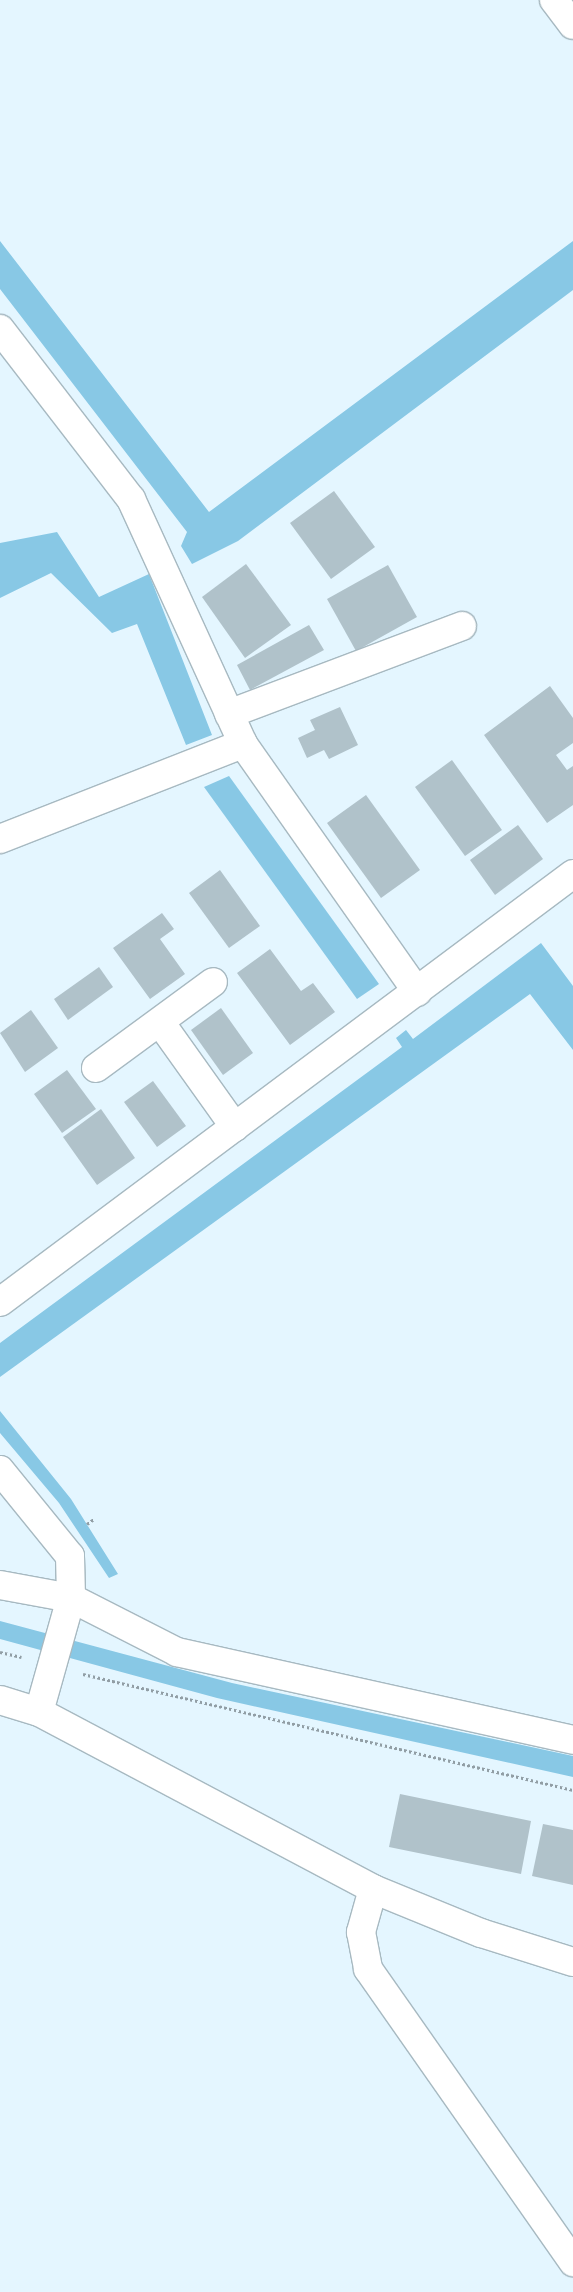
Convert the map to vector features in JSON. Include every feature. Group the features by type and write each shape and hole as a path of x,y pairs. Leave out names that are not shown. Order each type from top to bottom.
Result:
{"street":[{"path":"554,0 573,25"},
{"path":"0,330 132,499 242,744 417,992"},
{"path":"229,714 462,626"},
{"path":"0,839 242,744"},
{"path":"0,1302 573,874"},
{"path":"96,1068 214,982"},
{"path":"160,1022 235,1127"},
{"path":"0,1470 70,1556 67,1611 39,1712"},
{"path":"0,1585 177,1652 573,1740"},
{"path":"0,1700 39,1712 372,1888 481,1933 573,1962"},
{"path":"372,1888 361,1932 368,1968 573,2262"}],"path":[{"path":"0,1652 190,1703 573,1790"}],"water":[{"path":"0,241 209,512 573,241 573,290 238,541 192,564 181,546 187,532 0,289"},
{"path":"57,532 99,597 149,574 212,735 186,745 137,624 112,633 51,573 0,598 0,543"},
{"path":"229,776 379,984 357,999 204,787"},
{"path":"541,943 573,986 573,1050 530,994 0,1377 0,1343 402,1047 396,1038 406,1030 413,1039"},
{"path":"0,1411 71,1499 118,1574 109,1578 59,1503 0,1433"},
{"path":"0,1621 232,1683 573,1756 573,1777 217,1698 0,1639"}],"building":[{"path":"334,491 375,547 331,579 290,523"},
{"path":"246,564 291,625 245,658 202,597"},
{"path":"388,565 417,617 356,651 327,599"},
{"path":"309,625 324,650 250,690 237,665"},
{"path":"550,686 573,718 573,743 556,755 567,770 573,766 573,805 547,823 484,735"},
{"path":"340,707 358,745 329,759 324,750 307,758 298,738 315,730 310,720"},
{"path":"452,760 502,830 465,856 415,787"},
{"path":"366,795 420,870 381,898 327,823"},
{"path":"518,825 543,859 495,895 470,860"},
{"path":"220,870 260,926 229,948 189,893"},
{"path":"162,913 174,929 160,939 185,974 150,999 113,948"},
{"path":"270,949 301,991 313,983 335,1012 290,1045 237,973"},
{"path":"99,967 113,987 68,1020 54,999"},
{"path":"221,1008 253,1053 223,1075 191,1030"},
{"path":"31,1010 58,1048 25,1072 0,1033"},
{"path":"67,1070 96,1109 62,1133 34,1094"},
{"path":"153,1081 186,1126 157,1147 124,1102"},
{"path":"101,1109 135,1158 97,1185 63,1137"},
{"path":"400,1794 531,1821 521,1874 389,1847"},
{"path":"543,1824 573,1830 573,1885 532,1876"}]}
